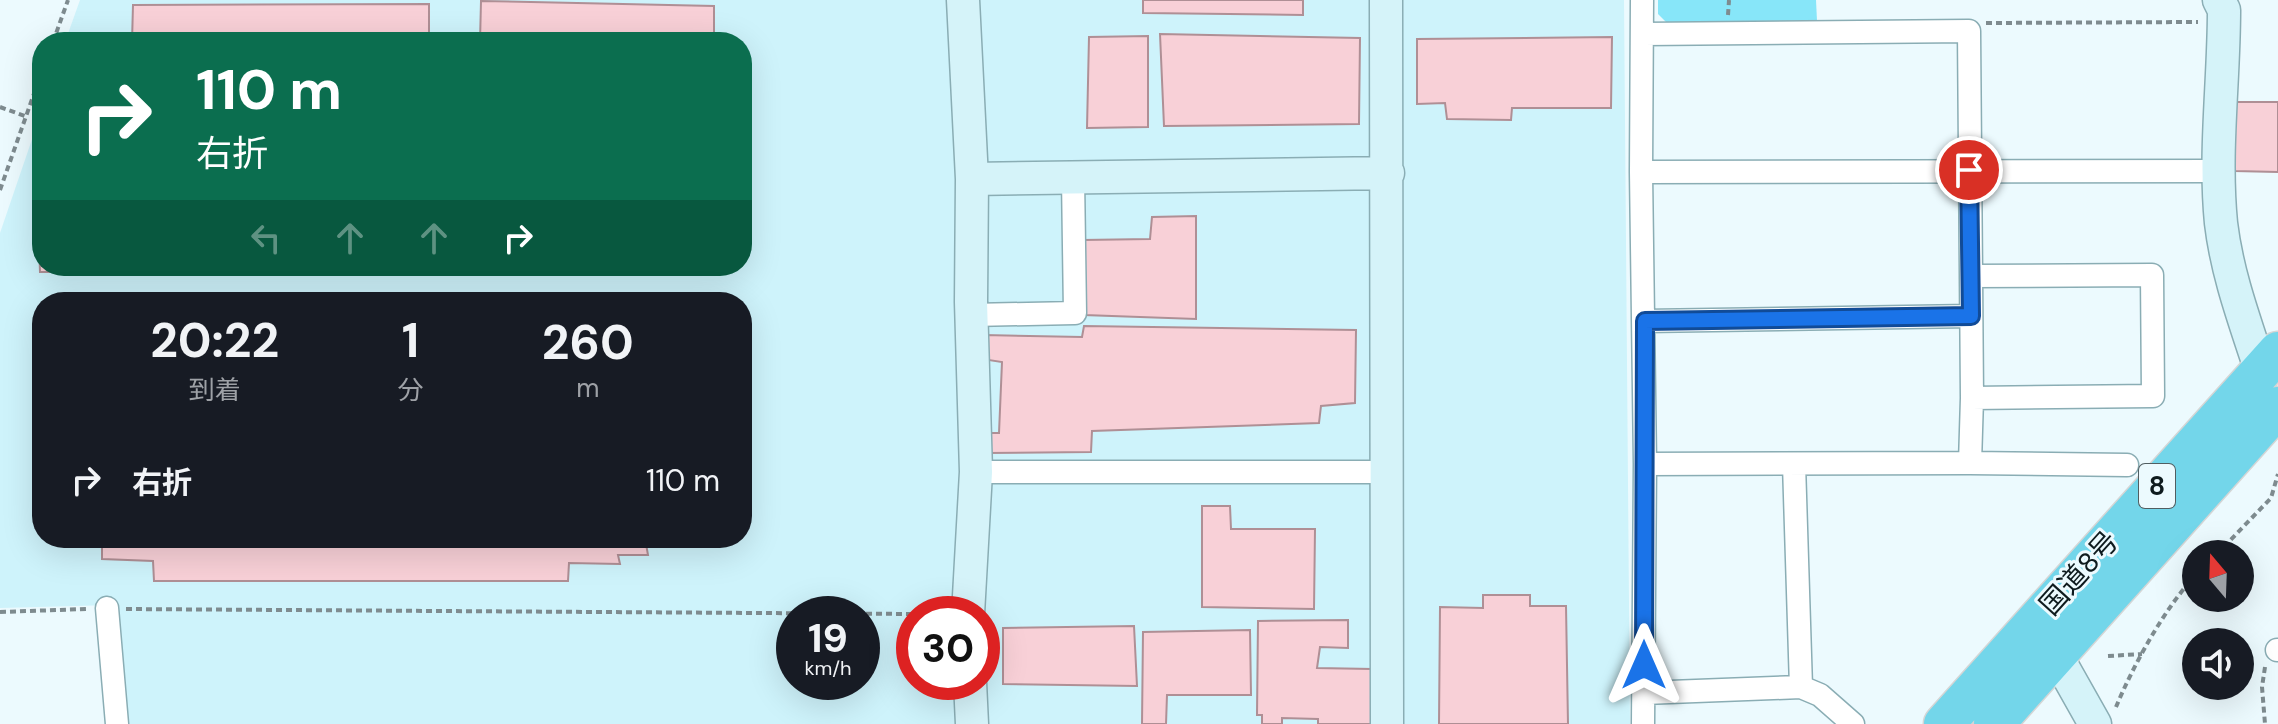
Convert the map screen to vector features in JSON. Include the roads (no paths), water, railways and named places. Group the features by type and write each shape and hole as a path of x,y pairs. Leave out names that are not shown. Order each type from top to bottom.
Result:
{"highway":[{"name":"国道8号","path":"1944,724 2269,361"},
{"name":"国道8号","path":"1994,724 2274,420"}],"street":[{"path":"963,0 972,179 971,315 976,472 969,596"},
{"path":"1386,0 1387,724"},
{"path":"1642,0 1641,172 1645,321 1643,724"},
{"path":"2221,11 2221,223 2230,276 2269,361 2274,420"},
{"path":"1644,34 1969,31 1970,463"},
{"path":"1641,172 2219,171"},
{"path":"972,179 1388,173"},
{"path":"971,315 1075,313 1073,178"},
{"path":"1971,276 2152,275 2153,396 1972,398"},
{"path":"1645,321 1971,316"},
{"path":"1645,464 2127,465"},
{"path":"1794,464 1801,687"},
{"path":"976,472 1385,472"},
{"path":"107,608 117,724"},
{"path":"2036,621 2105,718"},
{"path":"1644,693 1801,687 1820,695 1853,724"},
{"path":"971,700 972,724"}]}
